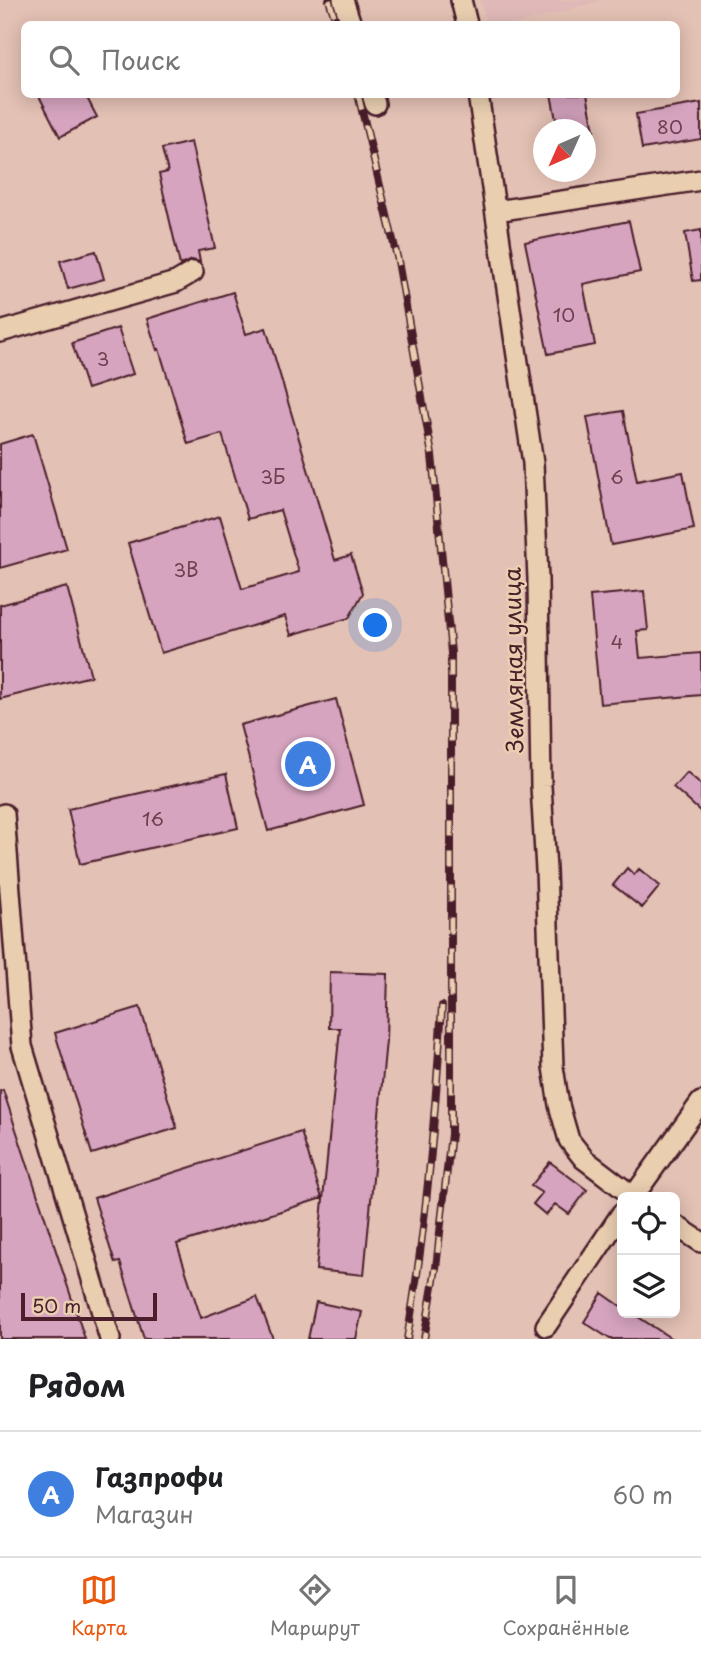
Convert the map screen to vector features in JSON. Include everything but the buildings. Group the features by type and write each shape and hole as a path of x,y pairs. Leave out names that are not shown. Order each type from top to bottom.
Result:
{"street":[{"path":"343,0 350,21"},
{"path":"461,0 466,21"},
{"name":"Земляная улица","path":"479,98 533,463 538,579 541,786 553,1068 559,1105 569,1140 584,1159 627,1192"},
{"path":"496,211 701,180"},
{"path":"0,332 176,282 193,272"},
{"path":"4,814 22,1046 110,1339"},
{"path":"637,1192 701,1102"},
{"path":"546,1326 617,1220"},
{"path":"680,1228 701,1242"}],"shaded area":[{"path":"481,0 602,0 528,21 485,21"}],"railway":[{"path":"329,0 336,21"},
{"path":"359,98 398,261 432,455 451,653 451,1134 436,1268 424,1339"},
{"path":"407,1339 429,1173 442,1006"}],"place":[{"name":"Газпрофи","path":"308,764"}]}
